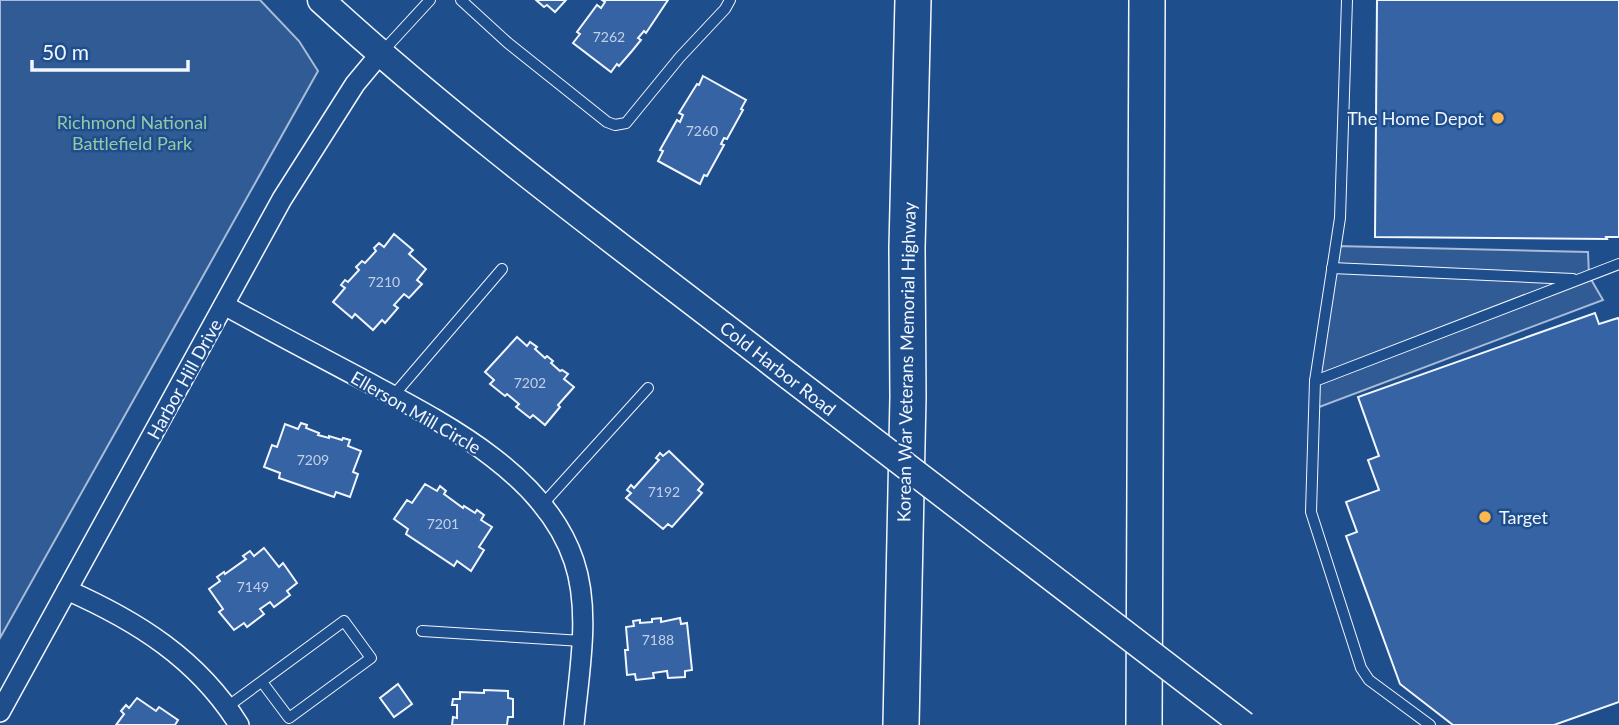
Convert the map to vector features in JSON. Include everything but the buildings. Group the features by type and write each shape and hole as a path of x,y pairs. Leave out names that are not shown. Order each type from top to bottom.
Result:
{"highway":[{"name":"Korean War Veterans Memorial Highway","path":"901,725 913,0"},
{"path":"1144,725 1147,0"}],"main road":[{"name":"Cold Harbor Road","path":"321,0 380,54 486,141 1244,725"}],"street":[{"name":"Harbor Hill Drive","path":"0,712 289,188 355,84 380,54"},
{"name":"Ellerson Mill Circle","path":"224,305 468,438 543,504 559,525 574,561 581,592 582,641 574,725"},
{"path":"67,590 110,609 179,655 204,679 239,725"}],"lane":[{"path":"380,54 430,0"},
{"path":"461,0 508,43 607,122 615,125 626,123 730,0"},
{"path":"1347,0 1340,218 1315,381 1311,512 1360,668 1369,680 1430,725"},
{"path":"1315,381 1619,264"},
{"path":"1332,268 1579,280"},
{"path":"393,396 502,269"},
{"path":"543,504 648,388"},
{"path":"227,707 344,621 371,657 289,718 262,682"},
{"path":"422,631 582,641"}],"shaded area":[{"name":"Richmond National Battlefield Park","path":"0,0 260,0 299,41 318,71 0,638"},
{"path":"1336,246 1588,252 1589,276 1603,300 1314,409"}],"place":[{"name":"The Home Depot","path":"1498,118"},
{"name":"Target","path":"1485,517"}]}
